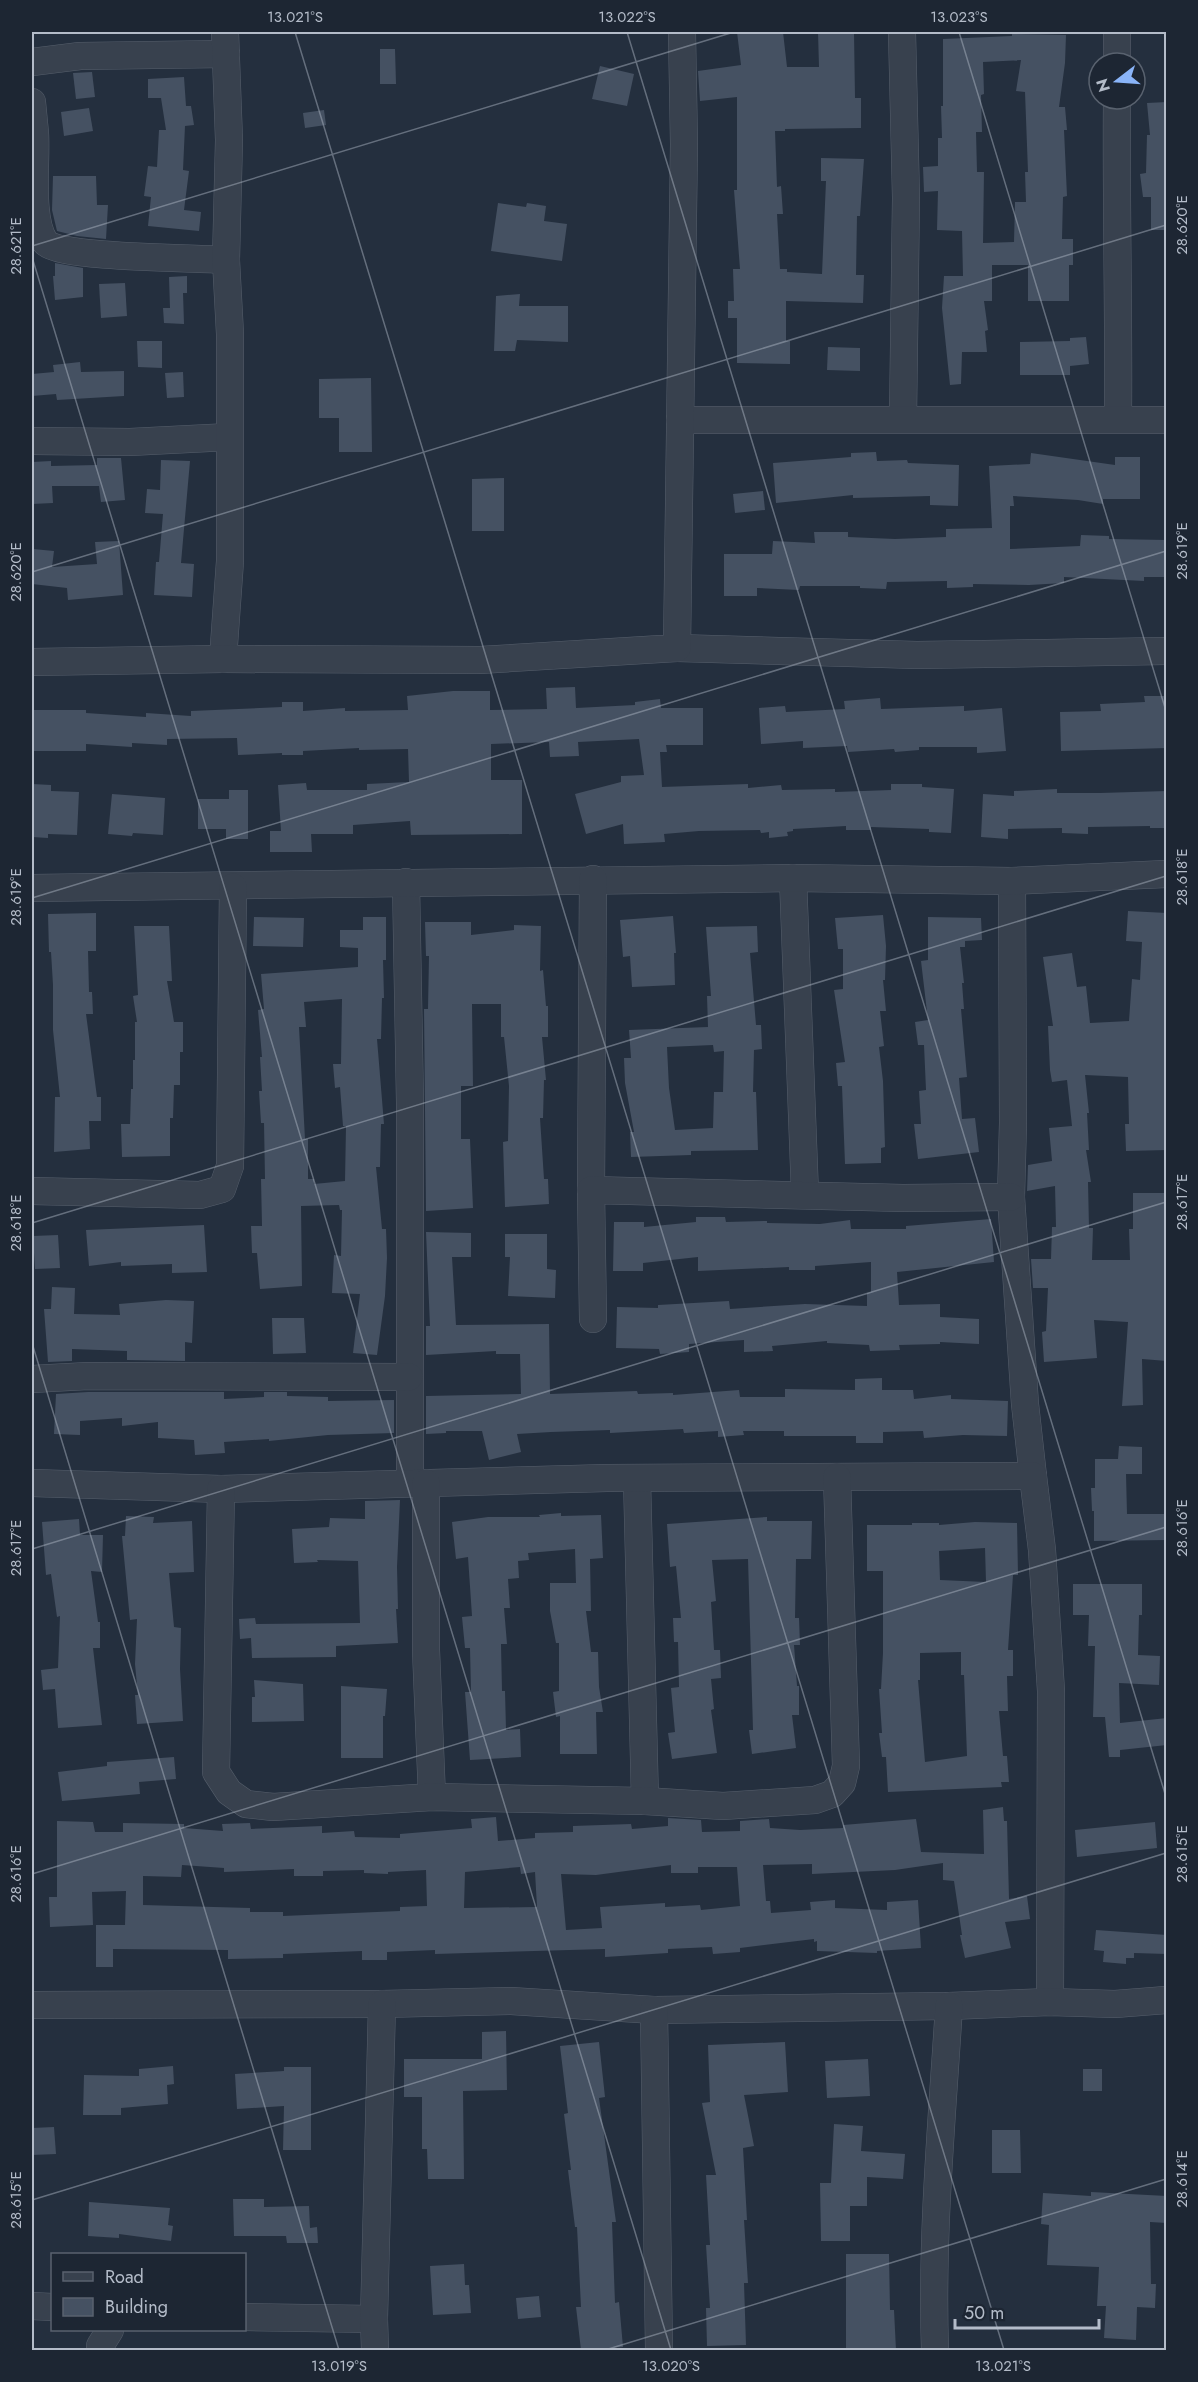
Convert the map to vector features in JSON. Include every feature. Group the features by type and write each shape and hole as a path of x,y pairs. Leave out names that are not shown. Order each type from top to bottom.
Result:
{"street":[{"path":"677,648 684,167 682,32"},
{"path":"902,32 906,198 903,418"},
{"path":"1117,32 1117,51"},
{"path":"32,62 226,43 229,140 226,260 230,333 230,561 223,659"},
{"path":"32,102 35,133 36,209 38,223 46,244 53,249 81,254 226,260"},
{"path":"1116,111 1118,419"},
{"path":"680,420 903,418 1167,420"},
{"path":"32,441 130,442 229,437"},
{"path":"32,662 223,659 480,660 677,648 917,655 1167,651"},
{"path":"32,888 129,885 232,887 593,879 793,878 1012,881 1167,874"},
{"path":"793,878 805,1194"},
{"path":"593,879 591,1190 593,1318"},
{"path":"1012,881 1011,1197 1025,1404 1042,1550 1051,1691 1050,2002"},
{"path":"406,882 410,1103 409,1377 418,1483 432,1797"},
{"path":"32,1191 200,1195 222,1189 230,1166 232,887"},
{"path":"591,1190 903,1198 1011,1197"},
{"path":"32,1379 88,1376 409,1377"},
{"path":"32,1483 221,1489 607,1478 1034,1476"},
{"path":"221,1489 216,1772 229,1792 246,1803 273,1807 432,1797 645,1801 723,1806 815,1800 832,1794 842,1783 846,1766 837,1477"},
{"path":"637,1479 645,1801"},
{"path":"32,2005 382,2004 511,2001 654,2010 949,2006 1050,2002 1115,2004 1167,2000"},
{"path":"375,2350 382,2004"},
{"path":"935,2350 934,2311 938,2207 949,2006"},
{"path":"654,2010 659,2350"},
{"path":"32,2306 51,2307"},
{"path":"246,2317 374,2319"}],"building":[{"path":"737,32 783,32 787,67 819,67 818,32 854,32 855,98 861,98 861,128 775,131 777,187 781,186 783,214 777,214 780,269 787,269 787,272 822,274 826,181 821,181 821,158 864,159 860,216 857,216 856,275 864,275 863,303 786,301 786,341 790,341 790,364 737,363 737,318 728,318 728,301 734,301 733,269 740,269 734,190 737,190 737,97 700,101 698,71 741,65"},
{"path":"1012,34 1066,35 1059,107 1065,107 1067,130 1064,130 1067,196 1063,197 1062,239 1073,239 1073,265 1069,265 1069,301 1028,301 1028,265 992,265 992,301 984,301 988,330 985,331 987,352 962,352 961,384 950,385 942,308 944,276 963,276 962,231 937,230 938,191 924,192 923,167 938,166 938,138 942,138 943,39 1012,36","holes":["1021,60 1016,91 1025,92 1028,172 1025,172 1026,202 1015,202 1014,242 983,243 984,172 977,172 976,132 982,132 983,62"]},
{"path":"380,49 395,49 396,84 380,84"},
{"path":"600,66 634,74 627,106 592,99"},
{"path":"92,72 95,97 76,99 73,73"},
{"path":"184,77 186,106 191,106 194,125 185,126 183,170 189,171 184,210 201,212 199,231 148,226 151,197 144,196 148,166 157,167 159,130 166,130 161,98 148,98 148,79"},
{"path":"1167,102 1167,230 1151,230 1151,197 1143,197 1140,174 1146,173 1147,135 1150,135 1147,103"},
{"path":"89,108 93,131 64,136 61,112"},
{"path":"324,110 326,125 305,128 303,113"},
{"path":"53,176 96,176 97,205 108,205 106,239 57,231 52,210"},
{"path":"498,203 526,207 527,203 546,206 544,221 567,224 562,261 491,251"},
{"path":"55,263 83,268 83,297 55,300 53,276 55,276"},
{"path":"187,276 187,293 183,293 184,324 164,323 163,308 170,308 169,277"},
{"path":"125,283 127,316 101,318 99,284"},
{"path":"520,294 519,306 568,306 568,342 517,340 515,351 494,351 496,296"},
{"path":"1086,337 1089,364 1070,366 1070,375 1020,375 1020,342 1070,341 1070,338"},
{"path":"137,341 162,341 162,368 138,367"},
{"path":"828,347 860,348 860,371 827,370"},
{"path":"80,362 81,372 124,371 124,396 57,400 56,394 32,396 32,374 54,372 53,365"},
{"path":"183,372 184,397 167,398 165,373"},
{"path":"371,378 372,452 339,452 339,418 319,418 319,379"},
{"path":"876,452 877,461 907,460 908,463 959,465 958,506 930,505 930,496 853,498 853,495 776,503 773,463 851,457 851,453"},
{"path":"1031,453 1115,465 1115,457 1140,457 1140,499 1103,499 1103,504 1013,496 1014,506 1010,506 1010,549 1080,546 1081,535 1109,536 1109,539 1167,540 1167,577 1144,577 1144,581 1064,577 1064,583 973,584 973,587 947,588 947,581 887,582 886,589 860,588 860,586 800,586 799,590 757,588 757,596 724,596 724,554 772,554 773,541 815,543 814,532 848,532 848,537 895,539 946,537 946,529 992,528 989,466 1030,464"},
{"path":"97,458 121,458 125,500 101,502 99,486 52,486 53,503 32,504 32,462 51,461 51,466 97,465"},
{"path":"161,460 190,461 181,563 194,564 192,597 154,595 163,514 145,513 147,489 160,490"},
{"path":"504,478 504,531 472,531 472,479"},
{"path":"763,491 765,510 735,513 733,494"},
{"path":"119,541 123,595 68,600 67,588 32,584 33,549 54,551 52,567 97,564 95,542"},
{"path":"575,687 576,708 635,705 635,702 660,699 661,708 703,708 703,745 666,745 667,752 660,752 662,787 748,784 748,788 781,785 782,790 835,789 835,792 891,790 891,784 922,784 922,787 954,789 951,833 929,832 929,829 871,827 871,830 846,830 846,826 793,829 787,832 788,836 769,838 769,832 761,833 760,830 699,831 664,834 665,842 624,844 623,824 586,834 575,794 621,782 621,776 644,775 639,739 578,742 579,756 550,757 549,742 491,744 491,780 522,780 522,834 411,835 410,821 353,825 353,834 311,834 312,852 270,852 270,831 281,831 278,785 306,783 307,790 367,790 367,784 409,782 408,749 359,750 359,748 303,751 303,755 282,755 282,753 238,755 237,738 167,739 167,745 132,743 132,747 86,744 86,751 32,751 32,710 86,710 86,713 146,717 146,713 191,716 191,711 282,707 282,702 303,702 303,711 345,708 345,711 408,710 407,696 453,691 490,691 490,710 547,709 546,688"},
{"path":"1144,696 1167,696 1167,748 1061,751 1060,712 1101,711 1100,704 1145,702"},
{"path":"880,698 881,709 964,706 964,711 1002,708 1006,751 977,753 977,747 919,747 919,750 895,752 894,749 848,752 847,746 803,748 803,741 761,744 759,708 785,706 786,712 845,709 844,701"},
{"path":"32,784 51,785 51,791 79,792 77,835 48,834 48,838 32,837"},
{"path":"1057,789 1057,793 1167,791 1167,828 1088,827 1088,834 1062,833 1062,828 1008,829 1008,839 981,837 983,794 1014,796 1014,791"},
{"path":"229,790 248,790 248,839 226,839 226,829 198,829 198,799 229,799"},
{"path":"112,794 165,798 163,835 108,834"},
{"path":"1128,911 1167,913 1167,1150 1126,1151 1125,1124 1129,1124 1128,1077 1085,1075 1089,1113 1087,1113 1089,1150 1086,1150 1091,1182 1088,1182 1089,1228 1093,1228 1092,1260 1130,1260 1129,1229 1133,1229 1133,1193 1167,1193 1167,1361 1142,1359 1143,1405 1122,1406 1128,1322 1094,1320 1097,1358 1044,1362 1042,1332 1046,1331 1048,1288 1033,1288 1031,1259 1051,1259 1052,1227 1056,1227 1055,1186 1027,1191 1028,1165 1052,1161 1049,1128 1072,1126 1067,1080 1052,1082 1048,1026 1053,1026 1043,957 1072,953 1077,987 1086,986 1090,1023 1129,1021 1132,979 1140,980 1142,942 1126,941"},
{"path":"96,913 96,951 88,951 89,992 92,992 93,1014 86,1014 97,1097 101,1097 101,1121 89,1121 90,1149 54,1152 55,1097 60,1097 53,1030 53,985 48,914"},
{"path":"883,915 886,946 885,980 883,980 886,1011 880,1011 884,1046 879,1047 883,1081 885,1147 881,1148 881,1163 845,1164 842,1086 838,1086 836,1063 845,1062 834,990 843,989 843,949 838,949 835,918"},
{"path":"673,916 676,953 674,953 675,985 632,987 630,956 623,957 620,920"},
{"path":"254,917 304,918 303,947 253,946"},
{"path":"363,917 386,917 381,1039 377,1039 384,1124 381,1124 380,1167 376,1167 382,1229 386,1229 387,1258 385,1296 377,1355 353,1353 360,1294 332,1293 334,1255 341,1256 342,1210 339,1205 301,1206 302,1286 260,1289 257,1253 252,1253 251,1226 262,1226 261,1179 265,1179 264,1123 261,1123 259,1091 262,1091 260,1057 262,1057 258,1010 264,1009 261,974 358,967 358,948 340,947 340,930 363,930","holes":["342,999 341,1064 333,1064 335,1088 340,1087 343,1126 346,1126 345,1181 314,1184 314,1179 308,1179 308,1139 305,1139 299,1027 306,1027 304,1002"]},
{"path":"928,917 981,918 982,940 965,941 965,947 960,947 964,983 962,983 964,1009 961,1009 967,1077 959,1078 962,1119 975,1118 979,1152 918,1159 914,1124 921,1124 919,1091 926,1090 924,1045 918,1045 915,1022 928,1020 921,961 928,960"},
{"path":"425,922 471,922 471,935 514,930 514,925 541,926 540,971 543,970 546,1006 548,1006 548,1037 542,1037 546,1080 544,1080 543,1118 540,1118 544,1179 548,1179 549,1204 505,1207 503,1142 508,1141 509,1086 504,1037 501,1037 501,1004 472,1004 473,1086 461,1086 461,1139 470,1139 473,1208 426,1211 424,1009 428,1009 429,956 426,956"},
{"path":"134,926 169,926 172,981 167,981 174,1022 183,1022 180,1085 174,1085 173,1118 170,1118 170,1156 122,1157 121,1124 130,1124 133,1060 135,1060 135,1022 137,1022 133,996 138,995"},
{"path":"757,926 758,952 750,953 756,1025 761,1025 762,1049 754,1050 753,1092 756,1092 758,1150 691,1151 691,1155 631,1157 630,1132 634,1132 625,1083 624,1058 631,1058 629,1030 708,1027 707,996 711,996 706,927","holes":["713,1045 714,1052 724,1051 723,1092 714,1092 713,1128 675,1130 669,1088 667,1047"]},
{"path":"696,1217 725,1217 726,1222 767,1221 767,1223 820,1224 850,1220 851,1229 906,1229 906,1226 991,1219 994,1262 897,1272 899,1305 940,1304 940,1317 979,1319 979,1344 940,1342 940,1344 899,1345 900,1350 870,1351 869,1345 827,1343 827,1341 772,1346 773,1351 744,1352 744,1340 689,1344 689,1352 660,1354 659,1349 616,1348 617,1307 658,1308 658,1305 729,1301 730,1309 805,1304 867,1306 867,1293 871,1292 871,1262 815,1266 815,1270 789,1270 789,1267 698,1271 698,1257 643,1263 643,1271 613,1271 614,1222 644,1222 644,1227 696,1222"},
{"path":"204,1225 207,1272 172,1273 172,1264 121,1266 121,1262 89,1266 86,1230"},
{"path":"426,1232 471,1233 471,1257 452,1257 456,1325 549,1324 550,1394 637,1391 638,1394 673,1393 673,1395 739,1390 740,1397 785,1397 785,1389 855,1390 855,1379 882,1378 882,1390 913,1390 914,1399 951,1395 951,1399 1008,1401 1007,1436 963,1435 924,1438 923,1431 883,1432 883,1443 856,1443 856,1436 784,1436 784,1431 743,1431 744,1435 718,1437 718,1431 684,1433 683,1429 610,1433 610,1430 551,1432 517,1434 521,1452 489,1460 482,1431 446,1431 446,1433 426,1434 426,1396 521,1394 520,1354 496,1354 496,1351 426,1355 426,1326 430,1326"},
{"path":"505,1234 547,1234 547,1269 556,1270 555,1298 508,1296 510,1257 505,1257"},
{"path":"58,1235 60,1268 35,1269 33,1236"},
{"path":"52,1287 75,1288 74,1314 120,1315 119,1304 166,1300 194,1301 192,1343 185,1342 185,1361 127,1360 127,1351 72,1349 72,1361 48,1362 44,1309 51,1309"},
{"path":"272,1318 304,1318 306,1353 273,1354"},
{"path":"224,1392 224,1399 264,1397 264,1392 287,1392 287,1396 328,1397 328,1401 394,1400 394,1433 224,1442 225,1453 195,1455 194,1440 158,1438 158,1422 122,1426 122,1418 80,1421 80,1435 54,1434 56,1394"},
{"path":"1119,1446 1142,1447 1142,1474 1126,1474 1127,1514 1167,1514 1167,1540 1094,1541 1091,1488 1095,1488 1095,1459 1118,1459"},
{"path":"400,1500 398,1609 396,1609 398,1643 336,1646 336,1657 252,1658 251,1638 240,1639 239,1619 255,1618 256,1624 360,1623 358,1561 317,1560 318,1562 294,1563 292,1529 329,1527 330,1518 365,1519 365,1501"},
{"path":"561,1513 561,1516 601,1515 603,1558 590,1559 591,1611 586,1611 591,1652 598,1652 599,1687 603,1712 596,1712 597,1754 560,1754 560,1716 556,1717 553,1692 559,1691 559,1643 556,1643 550,1611 550,1583 576,1583 575,1549 528,1553 529,1560 518,1561 519,1578 508,1579 510,1608 504,1608 507,1644 501,1644 502,1691 505,1691 506,1730 520,1729 521,1757 470,1760 465,1692 471,1692 470,1648 465,1648 462,1617 472,1616 468,1557 456,1559 452,1522 488,1517 540,1517 539,1515"},
{"path":"126,1516 154,1517 153,1523 192,1521 194,1572 169,1573 174,1627 181,1628 180,1669 183,1721 137,1724 135,1695 138,1695 135,1664 137,1619 130,1620 122,1536 125,1536"},
{"path":"767,1517 767,1521 812,1521 811,1559 796,1559 795,1618 799,1618 800,1645 794,1645 797,1686 799,1686 799,1715 792,1715 796,1748 752,1754 749,1730 753,1730 748,1559 712,1560 716,1601 711,1602 714,1650 720,1650 721,1678 711,1679 714,1709 711,1710 717,1753 672,1759 668,1733 675,1732 671,1688 679,1687 678,1642 674,1642 673,1618 681,1618 676,1566 670,1567 667,1524"},
{"path":"79,1519 80,1535 103,1535 102,1572 91,1571 98,1622 100,1622 100,1648 93,1648 102,1725 58,1728 55,1689 43,1690 41,1670 58,1668 60,1616 57,1617 51,1574 46,1575 42,1522"},
{"path":"975,1522 1017,1523 1018,1575 1013,1575 1008,1650 1013,1650 1013,1676 1007,1676 1008,1711 999,1711 1003,1756 1007,1756 1009,1782 1001,1782 1002,1787 888,1792 886,1757 882,1757 879,1733 882,1733 879,1689 881,1689 883,1653 883,1571 867,1571 867,1525 939,1523 939,1525","holes":["985,1548 986,1582 940,1580 939,1551","961,1652 967,1756 925,1762 918,1680 920,1680 920,1653"]},
{"path":"1073,1584 1142,1584 1138,1655 1160,1656 1159,1685 1119,1683 1120,1723 1167,1718 1167,1745 1120,1750 1120,1757 1109,1757 1105,1717 1093,1717 1095,1646 1088,1646 1089,1615 1073,1615"},
{"path":"254,1680 303,1684 304,1721 252,1722 252,1697 255,1697"},
{"path":"341,1686 387,1689 385,1716 383,1716 383,1758 341,1758"},
{"path":"174,1757 176,1779 139,1782 140,1794 62,1801 58,1772 107,1766 107,1762"},
{"path":"1003,1807 1004,1821 1007,1821 1009,1899 1027,1896 1030,1919 1005,1922 1011,1948 965,1958 954,1881 943,1880 943,1863 895,1870 812,1874 812,1864 763,1865 766,1901 770,1901 771,1913 811,1910 810,1902 835,1900 835,1908 887,1910 887,1902 918,1900 921,1948 877,1951 877,1953 817,1951 817,1941 814,1942 814,1939 740,1948 740,1952 713,1954 712,1947 668,1949 668,1953 605,1957 605,1949 435,1954 435,1950 387,1952 387,1960 362,1960 362,1951 283,1954 283,1958 228,1959 228,1950 113,1949 113,1967 96,1967 96,1925 125,1925 126,1891 92,1892 93,1925 50,1927 49,1897 57,1897 57,1821 93,1822 95,1832 123,1832 123,1823 184,1824 184,1828 223,1831 222,1824 250,1823 251,1829 322,1826 322,1833 354,1831 355,1837 400,1838 400,1834 472,1828 471,1819 496,1817 498,1841 535,1838 535,1833 573,1832 573,1826 631,1824 632,1829 668,1826 668,1818 701,1820 702,1832 740,1831 740,1821 769,1819 770,1828 800,1830 843,1828 843,1825 916,1819 921,1852 984,1854 983,1810","holes":["182,1865 224,1868 224,1872 294,1869 294,1876 323,1876 323,1871 364,1870 364,1873 388,1874 388,1872 426,1870 427,1906 400,1907 400,1911 283,1916 283,1912 250,1912 250,1908 143,1905 143,1876 181,1877","671,1865 671,1873 698,1873 698,1867 737,1867 740,1906 701,1910 700,1905 665,1907 665,1903 600,1907 602,1928 566,1930 561,1874 596,1875","520,1867 521,1874 535,1872 537,1907 464,1908 465,1872"]},
{"path":"1155,1822 1157,1848 1077,1857 1075,1830"},
{"path":"1096,1930 1167,1935 1167,1954 1134,1953 1134,1958 1126,1958 1126,1964 1103,1962 1104,1951 1094,1950"},
{"path":"506,2031 507,2090 463,2091 464,2179 428,2179 427,2149 422,2149 422,2097 404,2097 404,2059 482,2059 482,2032"},
{"path":"599,2042 605,2097 599,2098 616,2222 612,2222 615,2303 619,2302 623,2347 581,2350 576,2307 581,2307 577,2227 575,2227 568,2170 571,2170 564,2114 568,2113 560,2046"},
{"path":"785,2042 788,2092 744,2095 754,2146 743,2148 748,2283 744,2283 746,2345 707,2346 706,2308 710,2308 706,2245 710,2245 706,2175 716,2175 702,2103 710,2102 708,2045"},
{"path":"868,2059 870,2096 827,2098 825,2061"},
{"path":"173,2066 174,2084 167,2085 168,2104 121,2108 121,2115 83,2115 84,2075 139,2076 139,2069"},
{"path":"284,2067 311,2067 311,2150 283,2150 284,2106 237,2109 235,2074 284,2071"},
{"path":"1083,2069 1102,2069 1102,2091 1083,2091"},
{"path":"834,2124 863,2126 861,2151 905,2154 903,2179 867,2177 867,2206 850,2206 850,2241 821,2241 820,2183 831,2183"},
{"path":"54,2127 56,2154 32,2155 32,2128"},
{"path":"992,2130 1020,2130 1021,2173 992,2173"},
{"path":"1091,2192 1167,2196 1167,2223 1150,2222 1151,2284 1156,2284 1155,2308 1137,2307 1136,2340 1104,2338 1106,2306 1097,2306 1099,2267 1047,2265 1049,2225 1041,2224 1043,2193 1091,2196"},
{"path":"233,2199 264,2199 264,2207 309,2206 310,2228 317,2227 318,2243 287,2243 286,2236 234,2236"},
{"path":"89,2202 170,2208 168,2225 173,2226 171,2241 119,2234 119,2238 88,2236"},
{"path":"846,2254 889,2254 890,2310 894,2310 896,2350 846,2350"},
{"path":"464,2264 465,2285 469,2285 471,2313 433,2315 430,2266"},
{"path":"539,2296 541,2317 518,2319 516,2298"}]}
